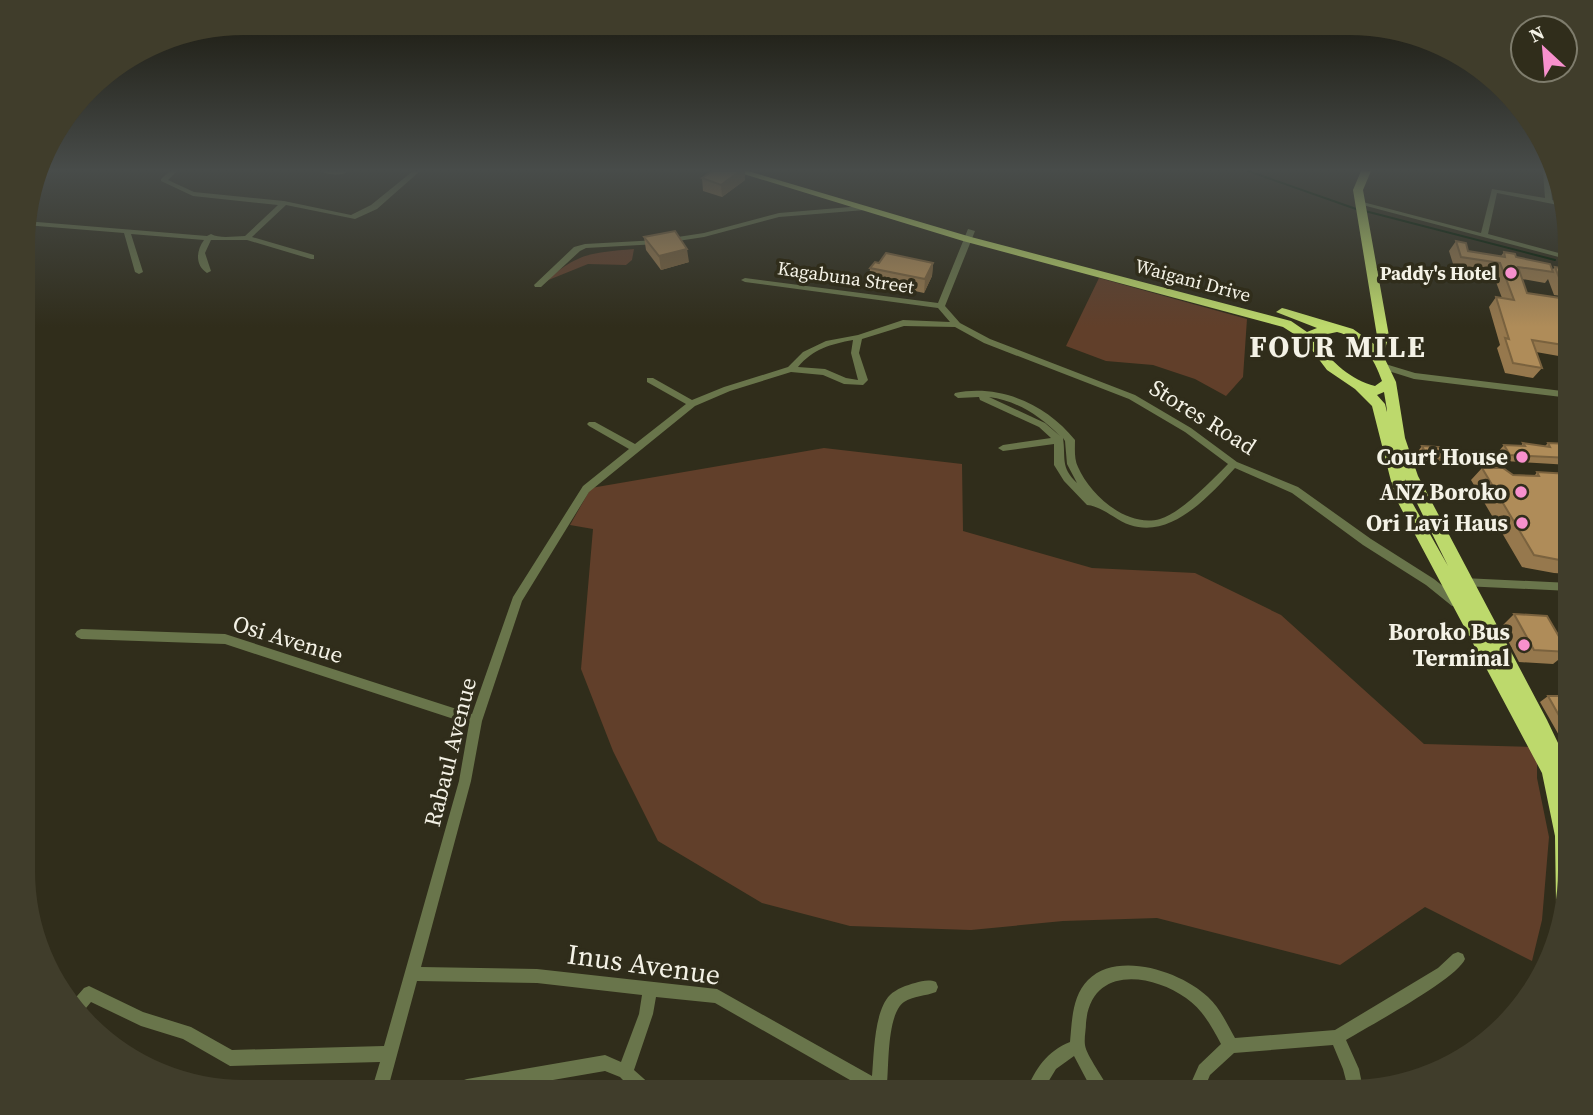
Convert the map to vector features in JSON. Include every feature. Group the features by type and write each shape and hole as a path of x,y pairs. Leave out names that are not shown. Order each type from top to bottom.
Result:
{"highway":[{"name":"Waigani Drive","path":"922,223 1273,310 1335,329 1360,327"},
{"name":"Waigani Drive","path":"931,223 1280,322 1294,327 1310,339"},
{"path":"1350,381 1377,391 1384,370 1360,327 1367,308 1358,223"},
{"path":"1359,223 1383,336 1384,370 1402,453 1462,582 1510,671 1537,714 1558,763"},
{"path":"1335,329 1317,332 1310,339 1317,352 1350,381 1376,399 1402,496 1551,771 1558,794"}],"street":[{"path":"247,238 263,223"},
{"path":"538,285 577,249 585,246 670,240 704,235 749,223"},
{"path":"1425,223 1558,257"},
{"path":"1484,236 1487,223"},
{"path":"36,225 211,236 232,240 247,238 311,257"},
{"path":"36,229 47,226"},
{"path":"127,232 139,272"},
{"path":"942,306 969,235"},
{"path":"207,271 200,255 201,247 211,236"},
{"name":"Kagabuna Street","path":"745,280 942,306"},
{"name":"Stores Road","path":"942,306 957,325 987,341 1132,397 1188,429 1234,464 1295,490 1367,542 1430,582 1462,610"},
{"path":"792,369 803,354 816,345 859,337 903,323 957,325"},
{"path":"792,369 825,372 844,381 860,383 864,380 853,347 859,337"},
{"name":"Rabaul Avenue","path":"382,1080 465,781 476,721 517,600 586,489 692,404 792,369"},
{"path":"1384,370 1414,376"},
{"path":"1384,370 1558,394"},
{"path":"650,380 692,404"},
{"path":"1109,511 1081,482 1071,463 1070,440 1038,410 1017,399 974,393 960,395 986,398 1042,425 1059,440 1059,465 1067,479 1085,499 1109,511 1152,524 1165,521 1218,481 1234,464"},
{"path":"592,424 636,449"},
{"path":"1003,448 1059,440"},
{"path":"1462,582 1558,586"},
{"name":"Osi Avenue","path":"81,634 225,639 476,721"},
{"path":"1200,1080 1204,1070 1231,1046 1337,1037 1443,972 1458,959"},
{"path":"1095,1080 1077,1047 1083,1000 1091,986 1110,974 1130,972 1156,976 1184,987 1203,1002 1231,1046"},
{"name":"Inus Avenue","path":"413,974 537,976 717,996 864,1080"},
{"path":"883,1080 887,1019 892,1002 905,992 931,988"},
{"path":"625,1072 646,1014 650,989"},
{"path":"82,1002 89,993 141,1019 186,1032 230,1058 389,1054"},
{"path":"1337,1037 1353,1080"},
{"path":"1039,1080 1042,1072 1065,1050 1077,1047"},
{"path":"507,1080 605,1063 625,1072 633,1080"}],"shaded area":[{"path":"634,249 632,260 626,265 588,264 546,281 577,259"},
{"path":"1099,278 1247,319 1243,377 1226,396 1195,379 1153,365 1106,361 1066,346"},
{"path":"824,448 962,464 963,531 1092,568 1195,573 1281,615 1424,744 1537,747 1537,778 1549,837 1542,920 1532,961 1425,907 1340,965 1157,918 1063,921 971,930 850,926 762,903 658,841 613,751 581,669 593,529 570,525 591,488"}],"building":[{"path":"675,231 687,249 659,256 644,237"},
{"path":"1456,241 1466,243 1468,251 1505,257 1504,252 1550,264 1553,272 1518,267 1527,293 1558,298 1558,344 1532,340 1542,368 1513,363 1505,338 1509,339 1496,297 1514,300 1500,263 1461,257"},
{"path":"886,253 933,263 925,279 870,268 875,262 879,263"},
{"path":"1523,443 1550,447 1548,443 1558,443 1558,457 1510,455 1504,445 1525,446"},
{"path":"1422,446 1453,448 1460,460 1429,459"},
{"path":"1482,468 1503,468 1513,475 1558,473 1558,560 1534,555"},
{"path":"1514,614 1547,616 1558,635 1558,651 1534,650"},
{"path":"1548,696 1558,696 1558,714"}],"waterway":[{"path":"1412,223 1555,260"}],"place":[{"name":"Paddy's Hotel","path":"1511,273"},
{"name":"Court House","path":"1522,457"},
{"name":"ANZ Boroko","path":"1521,492"},
{"name":"Ori Lavi Haus","path":"1522,523"},
{"name":"Boroko Bus Terminal","path":"1524,645"}],"district":[{"name":"FOUR MILE","path":"1338,346"}]}
